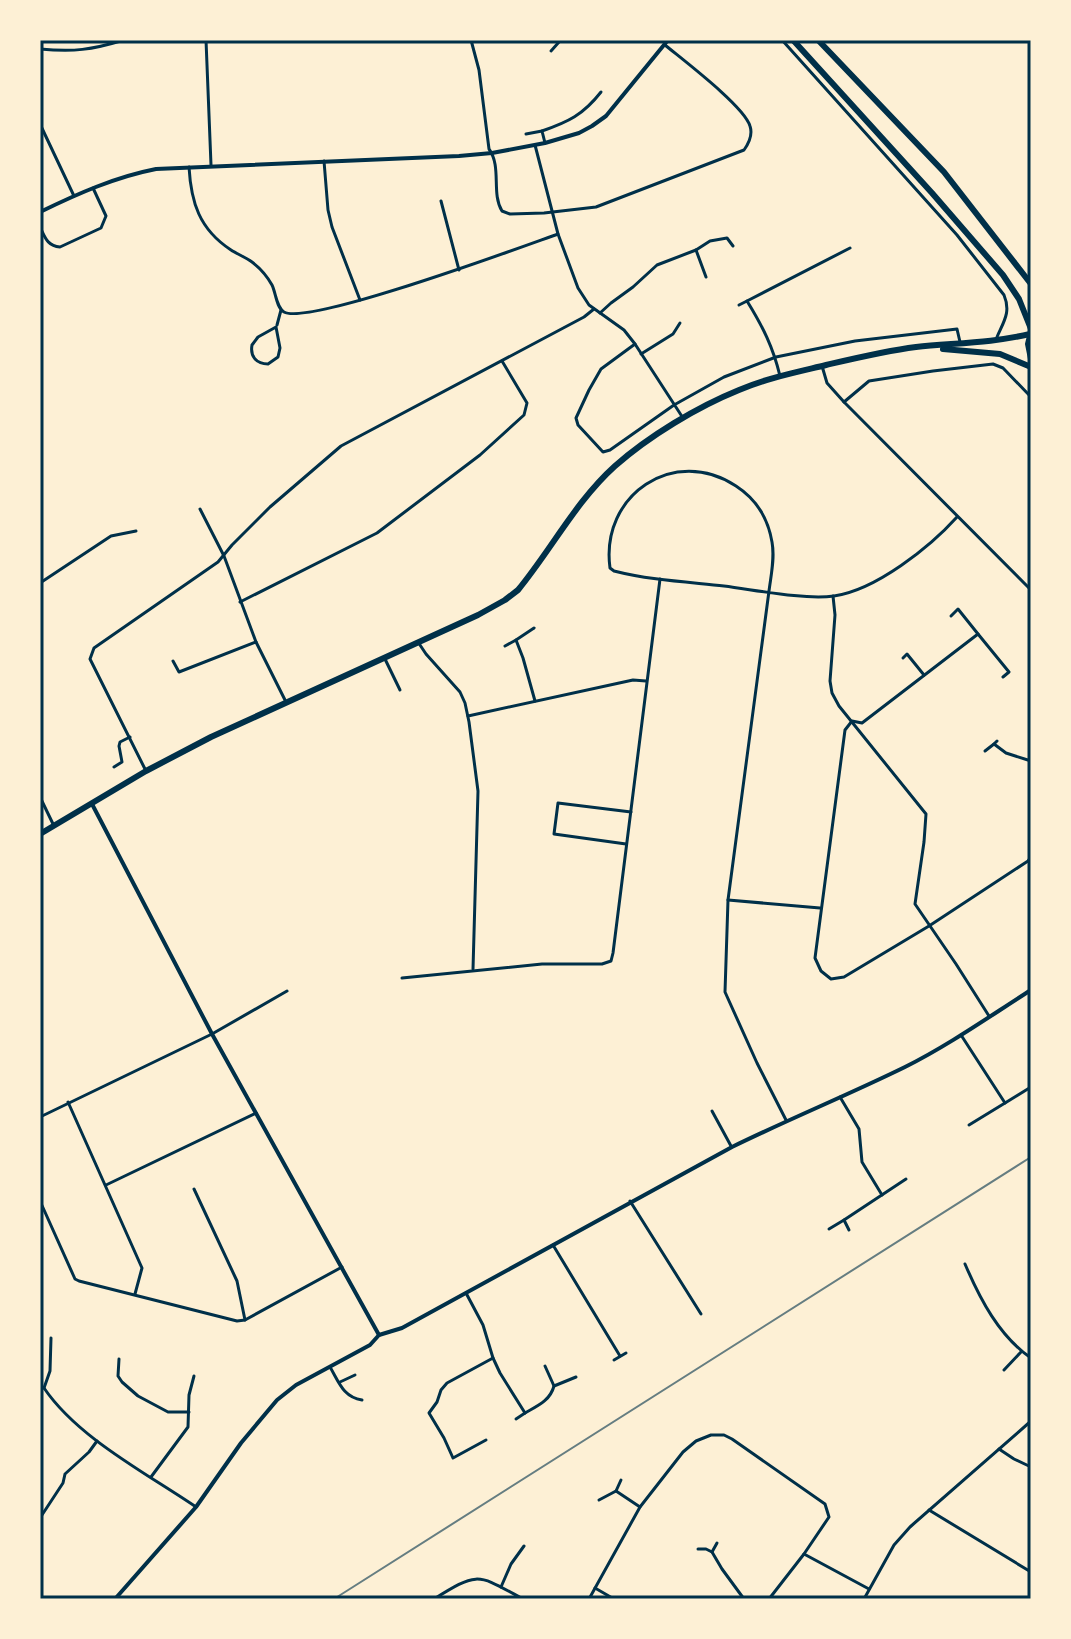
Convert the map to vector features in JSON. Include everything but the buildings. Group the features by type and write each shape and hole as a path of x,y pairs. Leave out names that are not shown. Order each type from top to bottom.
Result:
{"highway":[{"path":"793,40 1003,275 1019,299 1031,332 1028,349 1031,359"},
{"path":"818,40 944,172 1029,280"},
{"path":"40,834 146,771 211,737 478,615 511,596 607,475 632,453 683,418 739,389 861,357 915,347 995,341 1031,332"},
{"path":"915,347 1000,354 1031,367"}],"street":[{"path":"40,49 79,51 124,40"},
{"path":"206,40 211,165"},
{"path":"40,212 93,188 143,172 211,165 446,157 492,153 545,143 579,133 606,116 666,42 746,119 751,133 748,144 744,150 596,207 510,214 502,211 498,203 494,157 492,153 489,149 477,61 471,40"},
{"path":"547,40 555,47"},
{"path":"782,40 957,235 1004,295 1008,310 995,341"},
{"path":"551,51 559,42"},
{"path":"526,134 570,122 601,92"},
{"path":"596,98 601,103"},
{"path":"40,124 74,196"},
{"path":"542,131 545,143"},
{"path":"535,145 558,234 585,301 624,330 683,418"},
{"path":"324,161 328,210 336,243 360,300"},
{"path":"189,167 192,200 205,225 227,247 261,270 272,285 281,310 276,327 280,348 278,357 268,364 258,362 252,355 252,345 258,337 276,327"},
{"path":"40,227 47,242 60,247 101,228 106,216 93,188"},
{"path":"441,201 459,270"},
{"path":"281,310 297,313 360,300 459,270 558,234"},
{"path":"600,313 657,265 696,250 710,241 727,238 733,246"},
{"path":"739,305 850,248"},
{"path":"696,250 706,277"},
{"path":"747,301 766,332 780,376"},
{"path":"146,771 90,659 94,648 218,562 270,507 341,446 594,309"},
{"path":"641,354 673,334 680,323"},
{"path":"635,344 601,369 576,418 578,425 603,452 674,405 724,377 776,357 855,341 957,329 961,344"},
{"path":"240,602 377,533 480,455 524,415 527,403 502,361"},
{"path":"844,402 869,381 993,364 1003,368 1031,397"},
{"path":"822,366 827,383 844,402 1031,590"},
{"path":"786,1120 725,992 728,900 769,591 773,550 764,516 748,495 717,475 685,471 664,475 643,486 629,500 613,529 610,568 619,572 660,579 769,591 811,596 833,596 863,588 885,576 939,535 957,517"},
{"path":"200,509 224,556 256,642 286,702"},
{"path":"40,583 111,536 136,531"},
{"path":"402,978 542,964 602,964 611,961 660,579"},
{"path":"833,596 835,615 830,688 839,706 926,814 915,904 989,1017"},
{"path":"951,616 958,609 1009,672 1003,677"},
{"path":"505,646 534,628"},
{"path":"852,721 862,723 978,634"},
{"path":"516,640 535,701"},
{"path":"173,661 179,672 256,642"},
{"path":"418,642 459,690 468,716 478,786 473,970"},
{"path":"903,658 907,654 924,676"},
{"path":"384,657 400,690"},
{"path":"468,716 633,680 646,681"},
{"path":"852,721 844,736 815,958 821,971 831,979 844,977 929,926 1031,857"},
{"path":"114,767 122,762 120,742 130,737"},
{"path":"985,751 995,742 1006,753 1031,761"},
{"path":"40,797 54,826"},
{"path":"626,844 554,834 558,803 631,812"},
{"path":"92,804 212,1034 379,1335"},
{"path":"728,900 821,908"},
{"path":"115,1599 196,1507 241,1443 277,1400 296,1385 370,1345 379,1335 402,1328 732,1147 905,1067 1031,990"},
{"path":"40,1117 212,1034 287,991"},
{"path":"961,1035 1005,1103"},
{"path":"969,1125 1031,1087"},
{"path":"840,1097 859,1129 862,1162 882,1195"},
{"path":"68,1102 142,1268 134,1295"},
{"path":"712,1111 732,1147"},
{"path":"106,1185 256,1113"},
{"path":"829,1229 906,1179"},
{"path":"194,1189 237,1281 245,1320"},
{"path":"40,1201 75,1279 237,1321 245,1320 342,1267"},
{"path":"630,1201 701,1314"},
{"path":"844,1220 849,1230"},
{"path":"553,1245 620,1356"},
{"path":"965,1264 992,1317 1021,1352 1031,1358"},
{"path":"466,1293 483,1325 500,1373 525,1413"},
{"path":"51,1338 50,1371 42,1387 61,1412 97,1441 196,1507"},
{"path":"1004,1370 1021,1352"},
{"path":"614,1360 626,1353"},
{"path":"486,1440 453,1458 429,1413 447,1383 493,1358"},
{"path":"119,1359 118,1376 138,1396 168,1412 189,1412"},
{"path":"545,1366 554,1386"},
{"path":"330,1367 344,1392 362,1400"},
{"path":"340,1382 355,1375"},
{"path":"151,1477 188,1427 189,1395 194,1376"},
{"path":"516,1419 548,1399 554,1386 576,1377"},
{"path":"864,1599 894,1545 929,1510 1031,1421"},
{"path":"589,1599 640,1507 678,1459 696,1441 711,1435 724,1435 825,1504 829,1517 769,1599"},
{"path":"40,1518 63,1483 65,1474 97,1441"},
{"path":"999,1449 1031,1467"},
{"path":"599,1500 616,1491 621,1480"},
{"path":"616,1491 640,1507"},
{"path":"929,1510 1031,1572"},
{"path":"712,1552 717,1543"},
{"path":"501,1587 511,1564 524,1546"},
{"path":"698,1549 712,1552 744,1599"},
{"path":"804,1554 869,1589"},
{"path":"434,1599 465,1580 476,1578 487,1580 523,1599"},
{"path":"595,1588 614,1599"}],"railway":[{"path":"334,1599 1031,1157"}]}
